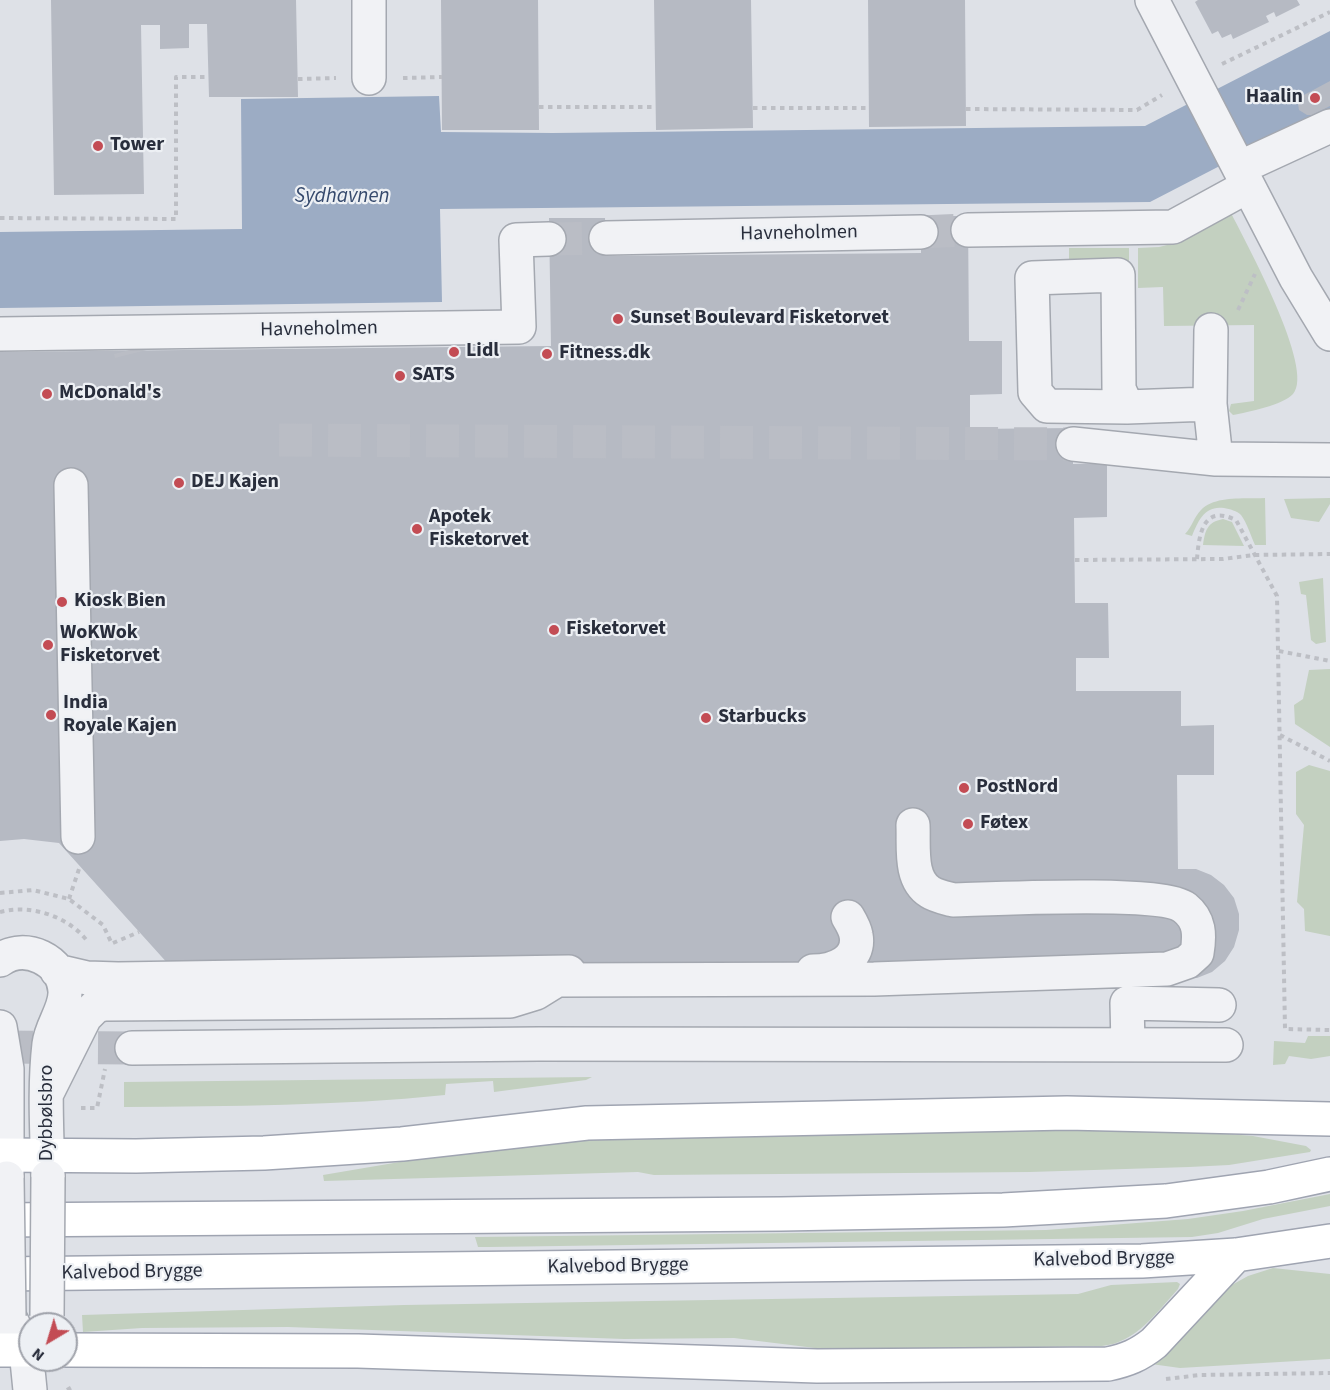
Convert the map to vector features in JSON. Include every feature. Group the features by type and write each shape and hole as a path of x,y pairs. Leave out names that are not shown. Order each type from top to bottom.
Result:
{"main road":[{"path":"5,1163 48,1166 136,1156 264,1154 402,1144 587,1123 1067,1113 1330,1119"},
{"path":"0,1220 1003,1210 1143,1203 1230,1193 1330,1174"},
{"name":"Kalvebod Brygge","path":"0,1274 1143,1261 1236,1255 1330,1241"},
{"path":"78,1350 358,1351 817,1366 1108,1364 1140,1355 1236,1255"}],"street":[{"path":"369,0 369,78"},
{"path":"1152,0 1296,278 1330,334"},
{"path":"968,230 1173,227 1241,172 1330,126"},
{"name":"Havneholmen","path":"606,238 921,232"},
{"name":"Havneholmen","path":"0,334 130,341 519,327 516,240 549,239"},
{"path":"1127,407 1119,389 1118,275 1032,278 1035,392 1047,406 1127,407 1210,404"},
{"path":"1211,330 1210,404 1216,459"},
{"path":"1073,444 1216,459 1330,460"},
{"path":"71,486 79,852"},
{"path":"47,1093 85,1017 96,1006 105,1004 510,1001 536,993 557,980 874,979 1167,969 1187,962 1197,953 1200,934 1195,918 1183,906 1164,901 1127,897 953,900 931,893 918,882 914,860 913,825"},
{"path":"0,960 15,952 33,953 51,964 57,971 87,978 104,979 823,971 839,967 850,957 856,946 856,935 848,917"},
{"name":"Dybbølsbro","path":"32,1312 48,1166 49,1042 65,992 57,971"},
{"path":"219,1003 219,1014 222,1019 231,1023 294,1026 518,1024 531,1029 536,1034 539,1044"},
{"path":"1128,1045 1127,1004 1219,1005"},
{"name":"Dybbølsbro","path":"0,1027 7,1069 5,1163 9,1316 18,1326"},
{"path":"132,1048 539,1044 1226,1045"},
{"name":"Dybbølsbro","path":"30,1372 30,1390"}],"path":[{"path":"966,109 1137,110 1196,85 1330,12"},
{"path":"0,218 176,219 176,77 208,77"},
{"path":"539,107 656,107"},
{"path":"753,108 869,108"},
{"path":"1211,330 1230,329 1274,235"},
{"path":"1197,558 1202,526 1217,515 1228,516 1236,520 1277,596 1285,1029 1330,1030"},
{"path":"1075,560 1223,559 1254,555 1330,554"},
{"path":"1279,651 1330,661"},
{"path":"1280,735 1330,761"},
{"path":"69,899 79,852"},
{"path":"0,892 33,890 69,899 103,925 112,943 114,954"},
{"path":"0,912 10,910 43,912 76,930 92,948"},
{"path":"102,946 139,932"},
{"path":"81,1108 97,1108"},
{"path":"1168,1379 1200,1375 1330,1373"}],"green space":[{"path":"1231,213 1276,305 1295,360 1298,380 1293,394 1282,402 1233,415 1229,411 1231,404 1254,401 1254,325 1164,326 1163,287 1138,288 1138,248 1167,245"},
{"path":"1069,248 1129,248 1129,266 1069,266"},
{"path":"1265,498 1266,545 1255,545 1241,515 1224,508 1207,512 1203,515 1192,536 1185,534 1207,505 1222,500"},
{"path":"1330,498 1330,504 1319,522 1291,518 1284,499"},
{"path":"1223,519 1232,522 1244,546 1203,545 1210,525"},
{"path":"1323,578 1326,642 1316,644 1311,640 1306,595 1301,594 1299,582"},
{"path":"1330,669 1330,747 1295,724 1294,705 1303,699 1309,670"},
{"path":"1309,765 1330,771 1330,936 1305,931 1304,909 1297,902 1304,825 1296,814 1296,772"},
{"path":"1308,1036 1330,1036 1330,1056 1311,1059 1289,1056 1285,1064 1273,1065 1274,1041 1305,1043"},
{"path":"592,1077 586,1080 494,1092 493,1081 446,1084 445,1095 365,1101 284,1105 124,1107 124,1082"},
{"path":"1043,1130 1180,1130 1253,1136 1306,1146 1311,1150 1229,1165 1030,1172 654,1175 638,1172 324,1181 323,1175 435,1156 595,1139"},
{"path":"1330,1194 1330,1206 1263,1219 1218,1233 1192,1237 478,1247 475,1237 1046,1230 1188,1219"},
{"path":"1273,1268 1330,1274 1330,1359 1180,1368 1151,1364 1221,1291 1248,1276"},
{"path":"1177,1282 1180,1284 1178,1289 1145,1325 1125,1339 1102,1346 815,1348 734,1338 624,1339 288,1327 142,1328 83,1332 82,1315 404,1305 1078,1294 1111,1285"}],"water":[{"name":"Sydhavnen","path":"1330,31 1330,109 1150,202 440,209 442,302 0,308 0,232 242,229 241,99 439,96 441,132 553,133 1145,126"}],"building":[{"name":"Tower","path":"51,0 296,0 298,97 209,97 207,24 189,24 189,48 160,49 160,25 141,25 144,194 54,195"},
{"path":"441,0 538,0 539,130 442,130"},
{"path":"654,0 751,0 753,128 656,130"},
{"path":"868,0 965,0 966,126 869,127"},
{"path":"1198,0 1297,0 1300,5 1276,17 1274,12 1266,16 1269,22 1233,39 1231,34 1222,38 1218,31 1212,34 1195,2"},
{"name":"Haalin","path":"1330,81 1330,106 1312,115 1299,110 1298,104 1302,96"},
{"name":"Fisketorvet","path":"921,216 968,216 969,341 1002,341 1002,394 970,395 970,429 1073,428 1073,464 1107,463 1107,517 1074,518 1075,603 1108,603 1109,658 1076,658 1076,691 1181,691 1181,726 1214,725 1214,775 1177,775 1178,869 1196,869 1211,875 1224,885 1234,898 1239,914 1239,930 1234,947 1225,961 1212,972 1197,978 250,991 170,966 59,843 24,839 0,841 0,352 551,346 549,218 605,218 606,256 921,253"}],"tunnel":[{"path":"921,232 968,230"},
{"path":"549,239 606,238"},
{"path":"130,350 131,354"},
{"path":"279,440 1073,444"},
{"path":"0,1047 132,1048"}],"place":[{"name":"Haalin","path":"1315,98"},
{"name":"Tower","path":"98,146"},
{"name":"Sunset Boulevard Fisketorvet","path":"618,319"},
{"name":"Lidl","path":"454,352"},
{"name":"Fitness.dk","path":"547,354"},
{"name":"SATS","path":"400,376"},
{"name":"McDonald's","path":"47,394"},
{"name":"DEJ Kajen","path":"179,483"},
{"name":"Apotek Fisketorvet","path":"417,529"},
{"name":"Kiosk Bien","path":"62,602"},
{"name":"Fisketorvet","path":"554,630"},
{"name":"WoKWok Fisketorvet","path":"48,645"},
{"name":"India Royale Kajen","path":"51,715"},
{"name":"Starbucks","path":"706,718"},
{"name":"PostNord","path":"964,788"},
{"name":"Føtex","path":"968,824"}]}
